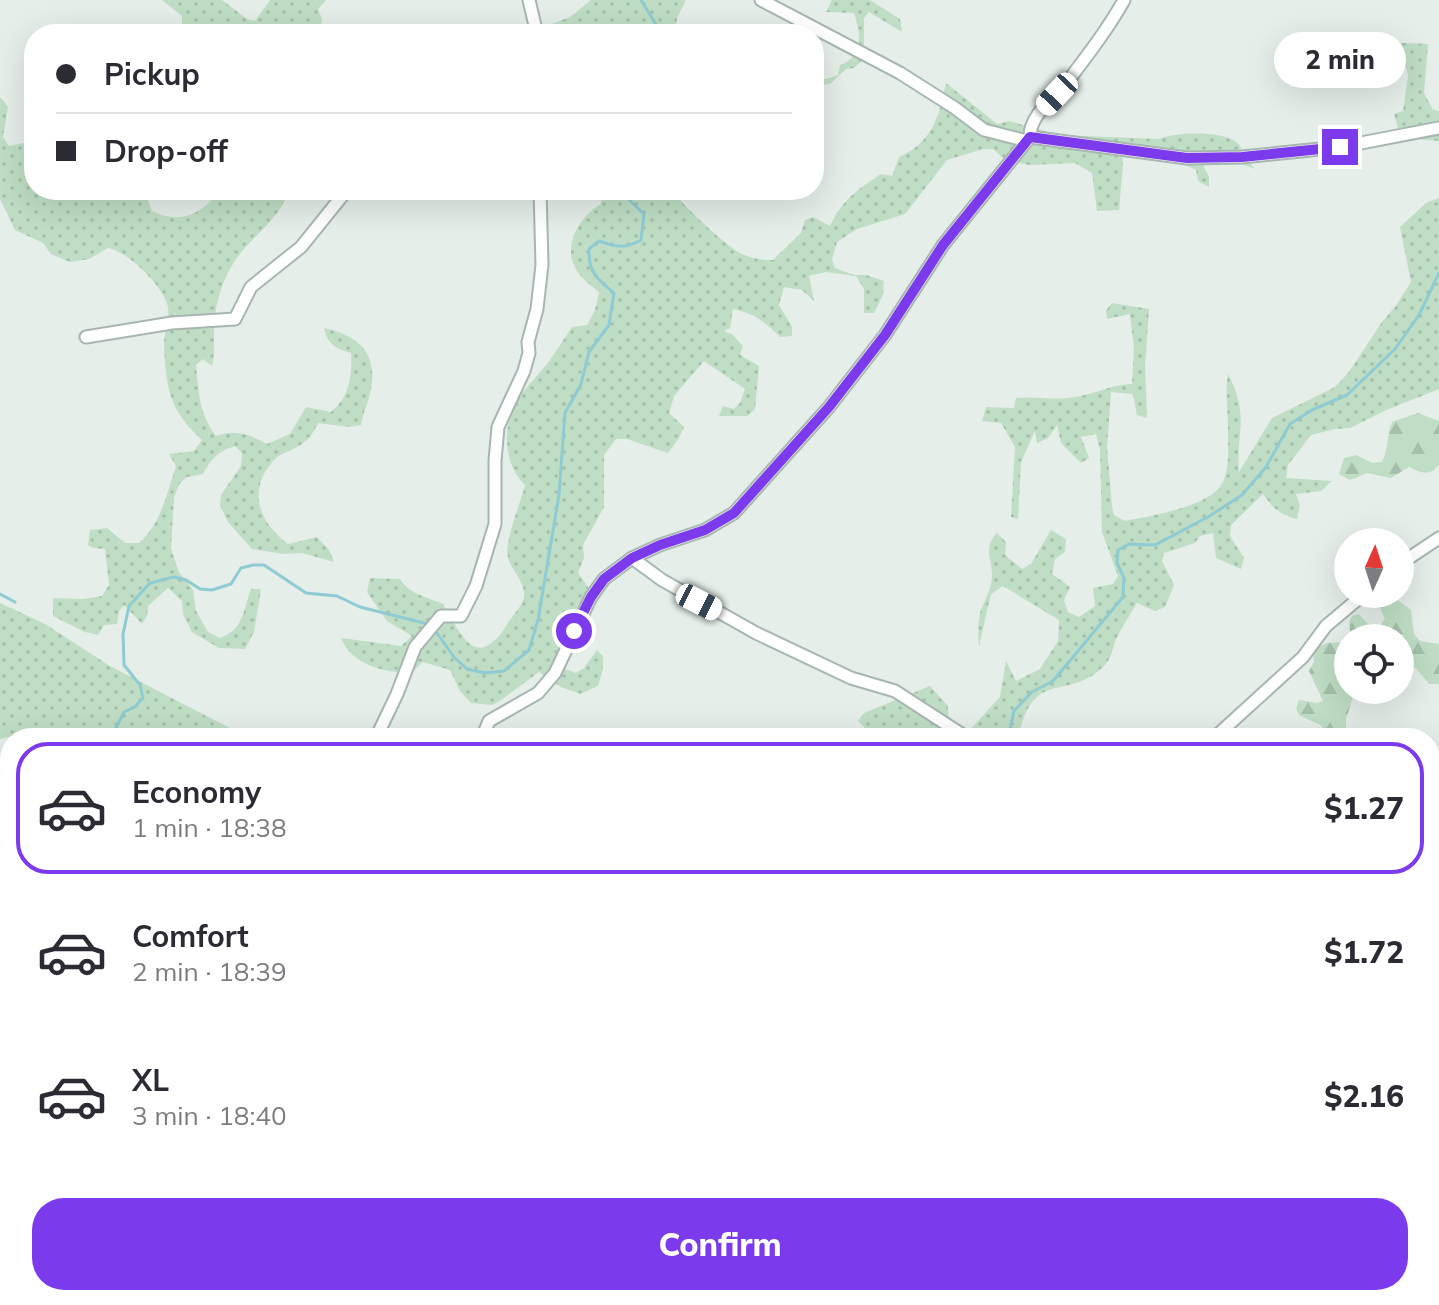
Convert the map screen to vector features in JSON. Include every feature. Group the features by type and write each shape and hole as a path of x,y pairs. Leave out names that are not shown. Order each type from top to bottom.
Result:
{"street":[{"path":"529,0 535,24"},
{"path":"761,0 807,24"},
{"path":"486,728 489,721 538,693 555,673 591,597 604,579 632,558 705,530 734,513 829,407 885,335 943,245 1028,139 1044,107 1069,80 1112,22 1124,0"},
{"path":"824,33 900,73 984,130 1028,139 1187,158 1242,157 1340,147 1439,128"},
{"path":"86,337 172,323 235,319 251,287 301,247 339,200"},
{"path":"381,728 415,647 441,616 461,616 476,586 495,524 498,427 524,371 537,309 542,265 540,200"},
{"path":"1414,555 1439,538"},
{"path":"632,558 662,580 756,633 851,678 895,691 952,728"},
{"path":"1225,728 1303,657 1326,626 1347,608"}],"green space":[{"path":"162,0 222,0 247,19 255,21 270,0 326,0 318,9 321,24 182,24 182,16"},
{"path":"591,0 685,0 676,24 552,24 570,17"},
{"path":"832,0 870,0 900,19 902,32 869,12 864,18 864,59 854,68 846,69 830,84 824,85 824,79 838,75 840,65 853,56 859,44 854,13 826,12"},
{"path":"1383,42 1428,44 1424,93 1433,110 1439,111 1439,141 1399,132 1394,114 1403,111 1408,76 1406,67 1372,59"},
{"path":"946,83 997,124 1009,121 1059,135 1159,139 1185,134 1217,135 1237,143 1256,169 1229,160 1202,163 1209,177 1209,187 1198,181 1196,170 1187,166 1122,154 1119,210 1097,211 1092,173 1075,163 1029,165 1004,159 993,149 947,160 905,214 857,229 837,242 832,259 835,268 884,281 883,295 874,313 864,313 864,289 856,276 826,272 809,276 814,301 802,290 784,287 779,305 792,327 792,336 780,337 759,319 733,309 730,328 724,331 732,334 743,346 740,355 759,366 755,409 748,416 719,416 723,406 734,409 740,403 745,389 704,361 674,396 669,413 684,427 668,453 627,439 616,439 604,455 604,507 583,545 584,558 578,573 589,588 557,666 576,673 584,668 597,650 603,656 598,686 580,694 561,687 539,672 492,705 471,703 460,691 450,670 423,662 411,673 391,671 370,666 353,655 341,638 401,646 412,636 387,621 367,592 370,578 400,579 413,592 443,604 464,638 479,648 497,638 522,603 523,586 507,550 525,485 510,460 508,429 513,409 524,391 572,327 587,325 595,310 599,292 575,267 571,246 582,221 601,204 601,200 681,200 735,250 754,258 773,260 801,233 805,220 813,217 830,226 845,202 857,191 881,174 892,176 899,157 927,136"},
{"path":"0,97 8,107 3,137 9,146 24,143 24,200 148,200 152,211 181,217 198,211 211,200 284,200 229,271 216,308 212,366 203,359 196,365 199,393 210,427 216,436 242,434 267,444 290,434 306,407 331,412 348,386 351,353 333,345 324,328 346,335 362,347 368,355 372,376 361,425 349,427 318,423 306,441 276,458 261,481 260,504 269,526 288,544 317,537 329,550 334,562 302,553 283,554 252,549 228,522 220,505 221,495 241,466 242,453 235,446 216,456 203,474 187,477 180,483 174,497 171,549 179,572 193,590 196,611 208,632 220,638 234,630 242,618 251,589 261,589 254,632 245,649 219,648 192,632 183,614 182,601 168,588 148,606 142,624 124,605 119,611 117,624 104,625 98,635 53,616 53,598 102,596 109,585 105,549 88,545 90,530 107,528 125,543 139,543 153,527 166,497 176,466 169,454 194,451 202,440 182,419 171,397 164,345 168,307 153,281 135,263 108,248 89,259 70,262 51,254 43,243 15,230 0,199"},
{"path":"1439,198 1439,389 1350,428 1311,435 1288,465 1286,478 1332,481 1321,491 1296,494 1300,505 1297,519 1277,510 1263,494 1231,525 1230,536 1244,558 1241,569 1216,558 1213,533 1200,536 1195,543 1164,553 1162,561 1174,585 1165,607 1155,611 1137,603 1102,668 1088,678 1042,694 1033,702 1021,728 972,728 1000,697 1006,661 1016,681 1040,669 1058,641 1059,620 1003,586 991,594 979,646 980,613 992,580 989,548 997,533 1006,542 1005,555 1022,569 1031,564 1051,530 1066,539 1065,552 1055,559 1052,574 1070,587 1064,600 1068,612 1079,617 1095,606 1093,588 1113,584 1118,576 1102,532 1100,450 1096,434 1081,437 1089,458 1081,463 1061,443 1057,425 1048,438 1037,443 1035,431 1021,462 1018,519 1011,517 1015,447 1001,423 982,421 986,407 1014,408 1016,398 1068,398 1132,384 1134,348 1130,314 1107,319 1106,310 1112,303 1149,309 1145,366 1147,418 1137,415 1133,394 1111,392 1107,447 1114,515 1125,521 1178,509 1205,499 1222,484 1226,472 1228,374 1239,402 1239,472 1272,418 1335,387 1395,307 1411,282 1400,227 1426,203"},
{"path":"1418,413 1439,421 1439,464 1433,471 1422,472 1409,467 1391,478 1367,473 1350,480 1339,474 1344,458 1356,455 1373,463 1382,462 1392,422"},
{"path":"0,603 45,624 110,666 230,728 0,728"},
{"path":"1380,608 1408,608 1413,624 1381,624 1385,619"},
{"path":"1359,614 1368,624 1349,624 1352,616"},
{"path":"1414,634 1420,641 1439,644 1439,684 1429,684 1416,668"},
{"path":"1334,643 1334,704 1351,704 1346,728 1322,728 1299,715 1296,708 1299,700 1323,701 1309,671 1314,662 1313,650"},
{"path":"930,686 948,706 949,728 865,728 858,721 864,713"}],"waterway":[{"path":"641,0 656,24"},
{"path":"434,629 467,669 485,673 504,671 529,650 538,620 559,495 565,413 581,384 589,352 609,325 614,293 595,274 590,264 589,249 599,241 620,246 641,240 644,214 629,200"},
{"path":"1010,728 1014,711 1032,692 1053,681 1123,597 1124,578 1117,563 1118,550 1129,544 1155,545 1242,495 1266,467 1290,424 1312,410 1347,395 1395,349 1419,315 1439,273"},
{"path":"116,728 124,712 135,707 143,698 140,685 124,665 123,634 129,606 150,583 174,577 200,589 212,590 231,584 241,568 264,565 306,593 337,596 360,607 428,624"},
{"path":"0,594 15,602"}],"route":[{"path":"574,631 604,579 632,558 705,530 734,513 829,407 885,335 943,245 1030,137 1187,158 1242,157 1340,147"}]}
